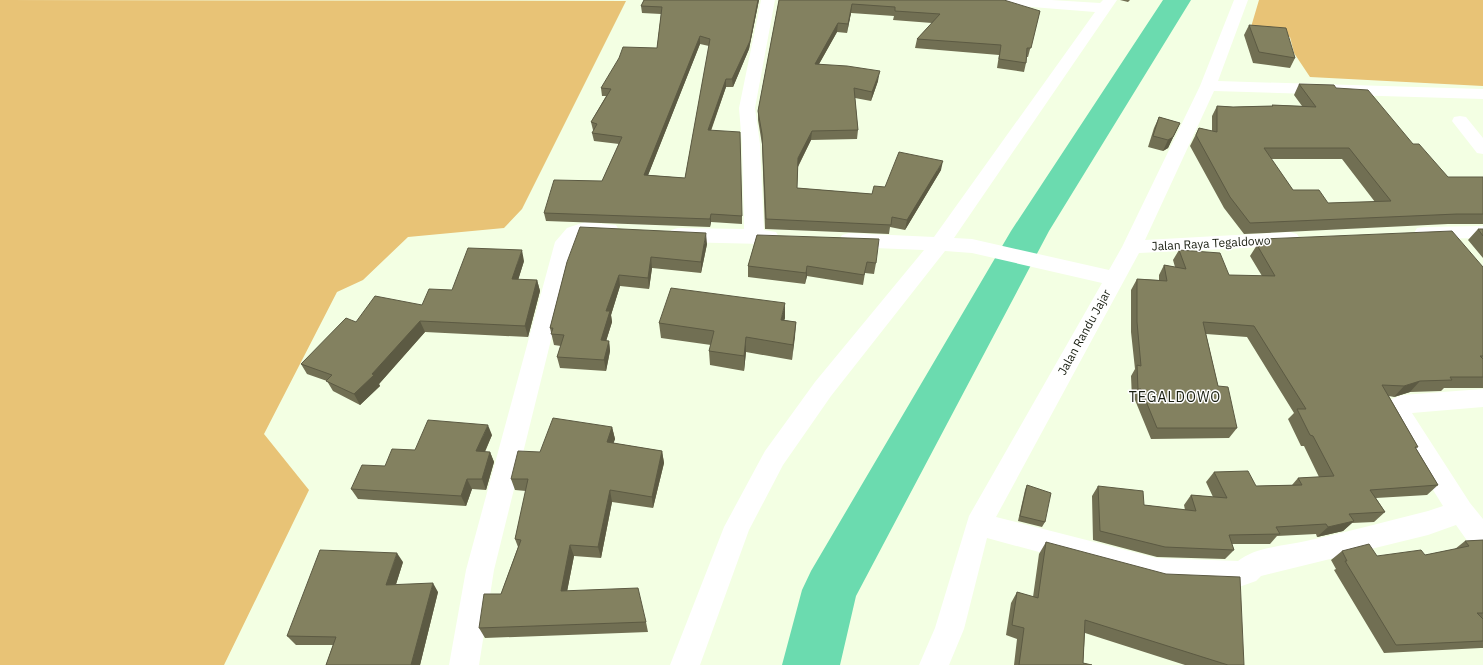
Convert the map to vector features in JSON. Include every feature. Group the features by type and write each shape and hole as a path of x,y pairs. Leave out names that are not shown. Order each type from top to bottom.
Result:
{"street":[{"path":"754,236 751,144 747,108 768,0"},
{"path":"992,0 1107,4"},
{"name":"Jalan Randu Jajar","path":"934,665 949,629 978,524 1113,278 1132,247 1208,86 1241,0"},
{"path":"685,665 737,527 774,458 823,389 940,244 1107,4"},
{"path":"1208,86 1483,94"},
{"path":"1460,121 1483,149"},
{"path":"464,665 480,570 566,242 571,233 579,229 631,232"},
{"path":"1448,232 1463,250"},
{"path":"1408,234 1483,232"},
{"path":"655,234 785,237"},
{"path":"831,239 972,246 1113,278"},
{"name":"Jalan Raya Tegaldowo","path":"1132,247 1306,239"},
{"path":"1483,398 1402,404 1399,411 1403,420 1461,511 1483,540"},
{"path":"978,524 1157,571 1239,574 1246,572 1254,565 1306,554 1428,523 1461,511"}],"shaded area":[{"path":"0,0 626,1 522,209 504,228 408,237 363,280 337,292 264,434 309,490 224,665 0,665"},
{"path":"1259,0 1483,0 1483,86 1310,77 1294,53 1290,37 1251,27"}],"building":[{"path":"644,0 758,0 750,41 732,79 726,79 708,130 740,132 742,216 711,214 710,219 544,213 554,180 602,181 622,137 592,133 597,124 591,122 611,89 601,88 619,58 623,47 657,48 662,7 641,6","holes":["700,36 710,39 685,178 644,175"]},
{"path":"779,0 1004,0 1040,11 1031,48 1027,48 1026,63 999,59 1001,45 917,39 940,14 895,11 895,7 852,4 848,24 838,23 815,64 847,66 880,71 872,92 854,88 858,130 812,131 798,158 797,188 872,194 874,186 885,187 899,152 943,161 907,220 892,217 891,225 766,219 762,134 758,111"},
{"path":"1249,25 1286,28 1295,58 1259,52"},
{"path":"1299,84 1334,85 1336,88 1368,90 1413,144 1419,144 1448,177 1483,177 1483,214 1250,223 1230,197 1196,135 1199,128 1217,132 1217,106 1273,106 1272,105 1316,107","holes":["1264,148 1349,148 1391,201 1328,203 1319,190 1293,190"]},
{"path":"1159,117 1180,123 1173,137 1168,140 1153,136"},
{"path":"580,227 706,233 701,262 651,257 648,278 619,275 606,311 610,311 601,340 609,341 604,360 557,357 564,335 551,334 553,328 550,328 567,262"},
{"path":"1478,229 1483,229 1483,236"},
{"path":"1452,231 1483,267 1483,356 1480,356 1483,359 1483,377 1450,377 1452,380 1420,381 1404,386 1382,385 1418,447 1415,447 1438,485 1370,490 1385,512 1349,514 1354,521 1328,527 1326,524 1276,527 1280,534 1229,535 1234,550 1165,547 1100,531 1098,486 1143,491 1144,505 1196,511 1191,495 1227,498 1214,472 1248,471 1256,486 1302,485 1298,478 1334,476 1297,409 1306,409 1254,326 1203,322 1218,386 1228,387 1237,428 1157,428 1141,389 1138,389 1137,365 1141,366 1137,322 1137,279 1167,281 1164,265 1186,269 1179,250 1220,253 1229,275 1275,276 1257,245 1267,245 1262,239"},
{"path":"757,235 879,239 876,263 867,262 864,275 807,266 806,273 748,266"},
{"path":"468,248 522,250 512,279 537,280 525,326 420,321 372,374 374,375 354,394 326,381 332,375 301,364 346,318 356,322 375,296 422,305 429,289 452,290"},
{"path":"671,288 785,303 781,320 796,322 793,345 746,337 744,356 709,351 714,331 659,323"},
{"path":"553,418 612,427 607,442 662,451 652,497 610,490 598,547 570,545 561,591 638,588 646,622 479,628 484,594 501,594 521,540 515,539 528,479 511,479 518,451 540,452"},
{"path":"428,420 488,425 476,451 490,452 482,479 467,479 461,496 351,489 362,465 385,466 392,449 415,450"},
{"path":"1027,485 1051,493 1045,522 1020,516"},
{"path":"1483,540 1483,613 1477,613 1483,619 1483,641 1396,645 1345,561 1347,561 1342,551 1369,544 1377,556 1421,550 1425,555 1469,546 1465,541"},
{"path":"1046,542 1166,574 1240,577 1244,665 1228,665 1085,620 1083,663 1092,665 1019,665 1024,628 1012,625 1017,592 1038,598"},
{"path":"320,550 397,553 386,585 433,583 411,665 326,665 336,637 287,636"}],"waterway":[{"path":"811,665 830,590 1030,231 1177,0"}],"district":[{"name":"TEGALDOWO","path":"1175,397"}]}
